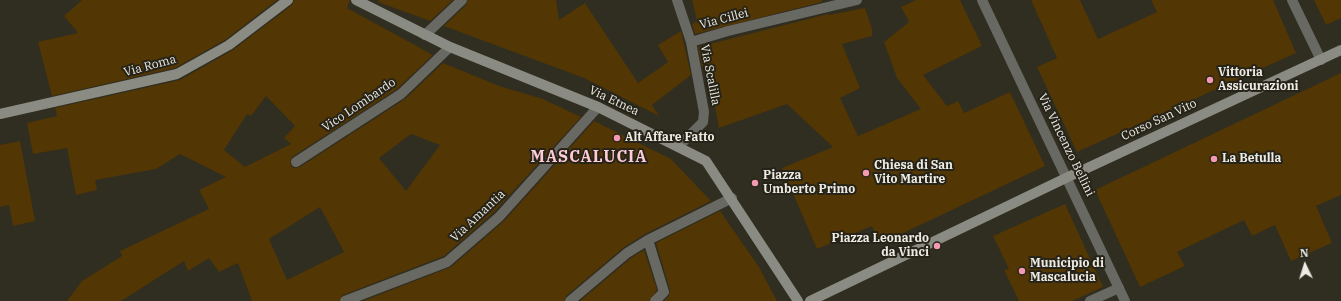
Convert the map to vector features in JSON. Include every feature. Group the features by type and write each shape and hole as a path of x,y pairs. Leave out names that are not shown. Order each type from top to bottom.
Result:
{"main road":[{"name":"Via Roma","path":"0,114 177,74 229,44 288,0"},
{"name":"Via Etnea","path":"356,0 450,48 598,107 706,161 732,198 798,301"},
{"name":"Corso San Vito","path":"810,301 1068,177 1341,50"}],"street":[{"path":"425,35 462,0"},
{"name":"Via Scalilla","path":"676,0 691,42 704,112 703,122 678,147"},
{"name":"Via Cillei","path":"691,42 728,31 857,0"},
{"name":"Via Vincenzo Bellini","path":"982,0 1068,177 1125,301"},
{"path":"1292,0 1321,60"},
{"name":"Vico Lombardo","path":"296,162 401,94 450,48"},
{"name":"Via Amantia","path":"345,301 371,297 446,262 499,217 598,107"},
{"path":"570,301 627,253 648,240 732,198"},
{"path":"648,240 664,292 655,301"},
{"path":"1090,301 1119,288"}],"building":[{"path":"82,0 277,0 225,40 175,68 52,96 38,42 78,33 64,16"},
{"path":"294,0 350,0 347,8 433,55 397,89 292,157 290,163 293,168 300,167 405,99 443,63 499,86 543,99 581,117 494,212 444,256 343,295 339,301 252,301 238,263 219,272 209,258 188,271 184,261 121,301 67,301 82,281 122,256 120,251 209,209 199,190 226,177 180,154 156,169 95,180 97,190 76,195 67,148 33,154 27,123 57,116 55,108 180,80 233,50 292,5","holes":["266,96 295,126 284,138 291,144 245,167 224,150 247,114 251,116","411,134 440,145 406,191 379,158","320,207 344,252 287,280 269,239"]},
{"path":"379,0 453,0 430,21 378,2"},
{"path":"468,0 556,0 559,20 585,3 638,83 668,62 658,45 681,31 691,75 652,105 659,116 584,78 444,26 466,5"},
{"path":"692,0 822,0 822,2 695,34 692,24 697,21"},
{"path":"916,0 960,0 982,46 923,75 947,106 958,101 964,113 1010,92 1045,166 880,244 872,226 817,249 782,168 833,147 787,104 719,128 707,63 702,67 698,47 828,14 865,8 872,29 872,36 842,44 860,88 840,98 858,136 921,109 897,78 884,42 909,22 901,7"},
{"path":"1031,0 1080,0 1098,39 1157,12 1151,0 1273,0 1296,53 1077,152 1037,67 1057,58"},
{"path":"1314,0 1341,0 1341,18 1326,25"},
{"path":"1341,73 1341,195 1316,206 1332,243 1291,261 1275,225 1252,236 1244,220 1177,252 1185,266 1140,287 1095,190"},
{"path":"594,121 671,159 711,201 645,234 623,248 566,296 564,301 363,301 451,267 504,221"},
{"path":"20,141 35,221 13,226 9,205 0,207 0,145"},
{"path":"1065,204 1103,287 1072,301 1019,301 1004,270 1009,269 993,236"},
{"path":"720,211 759,267 777,301 664,301 669,296 670,290 656,243"},
{"path":"644,250 657,290 649,301 580,301 631,258"}],"place":[{"name":"Vittoria Assicurazioni","path":"1210,80"},
{"name":"Alt Affare Fatto","path":"617,138"},
{"name":"La Betulla","path":"1214,159"},
{"name":"Chiesa di San Vito Martire","path":"866,173"},
{"name":"Piazza Umberto Primo","path":"755,183"},
{"name":"Piazza Leonardo da Vinci","path":"937,246"},
{"name":"Municipio di Mascalucia","path":"1022,271"}],"district":[{"name":"MASCALUCIA","path":"589,157"}]}
